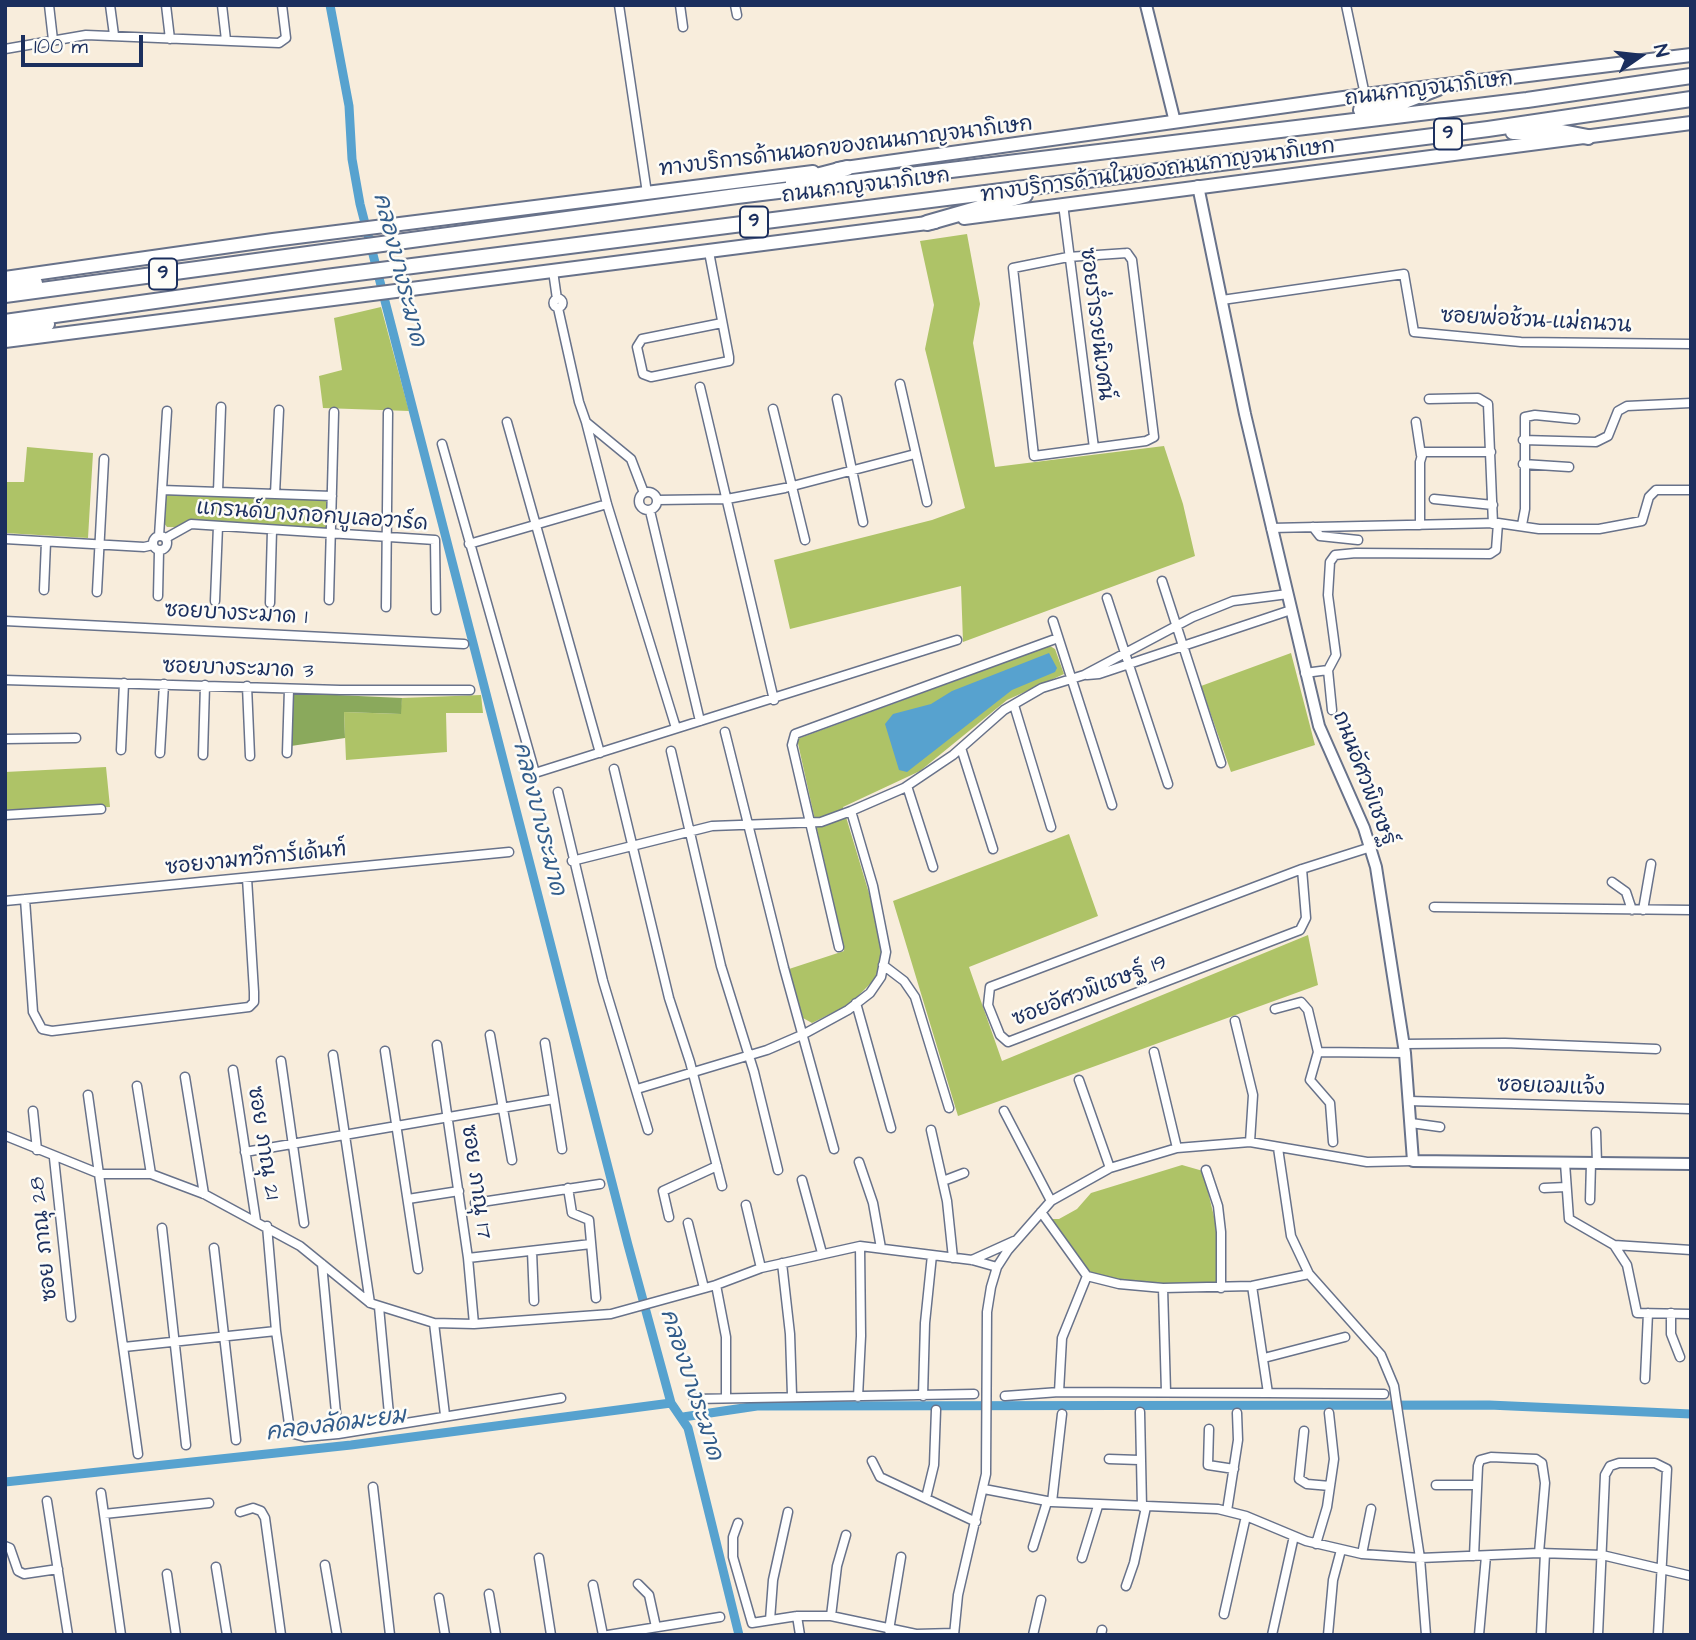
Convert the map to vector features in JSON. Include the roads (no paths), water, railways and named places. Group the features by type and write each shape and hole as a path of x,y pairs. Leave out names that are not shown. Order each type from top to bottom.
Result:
{"highway":[{"name":"ถนนกาญจนาภิเษก","path":"5,295 737,196 1527,100 1691,76"},
{"path":"1331,123 1350,113 1402,102 1438,88"},
{"name":"ถนนกาญจนาภิเษก","path":"5,322 439,262 1488,130 1691,99"},
{"path":"1488,130 1562,132 1588,137"},
{"path":"737,196 847,168"},
{"path":"927,223 1070,182"},
{"path":"5,280 81,285"},
{"path":"5,335 112,307"}],"main road":[{"name":"ทางบริการด้านนอกของถนนกาญจนาภิเษก","path":"5,280 318,235 847,168 1364,95 1691,55"},
{"name":"ทางบริการด้านในของถนนกาญจนาภิเษก","path":"5,341 1691,123"}],"street":[{"path":"49,5 53,40"},
{"path":"110,5 114,35"},
{"path":"166,5 170,38"},
{"path":"222,5 226,40"},
{"path":"5,49 53,40 114,35 285,42 282,5"},
{"path":"619,5 647,193"},
{"path":"680,5 682,27"},
{"path":"735,5 737,15"},
{"path":"1146,5 1175,122"},
{"path":"1346,5 1364,95"},
{"name":"ถนนอัศวพิเชษฐ์","path":"1198,186 1305,673 1323,736 1371,847 1405,1048 1413,1161"},
{"name":"ซอยร่ำรวยนิเวศน์","path":"1063,204 1094,448"},
{"path":"709,252 729,357 726,363 650,377 643,374 637,346 642,339 722,323"},
{"path":"1128,253 1133,273 1154,437 1146,442 1034,456 1012,273 1013,268 1068,257 1128,253"},
{"path":"553,271 558,299 562,302 558,308 607,505 676,728"},
{"name":"ซอยพ่อช้วน-แม่ถนวน","path":"1222,300 1404,274 1414,332 1521,342 1691,344"},
{"path":"900,384 927,502"},
{"path":"700,387 774,700"},
{"path":"837,398 863,522"},
{"path":"1332,710 1328,670 1336,655 1328,595 1330,568 1335,555 1490,554 1496,550 1486,400 1429,399"},
{"path":"1522,440 1596,442 1608,436 1618,411 1626,406 1691,403"},
{"path":"218,492 221,407"},
{"path":"773,409 804,540"},
{"path":"275,494 279,410"},
{"path":"5,539 167,547 162,537 162,490 167,411"},
{"path":"329,600 334,412"},
{"path":"387,607 388,413"},
{"path":"1522,525 1525,509 1523,421 1529,415 1575,419"},
{"path":"507,422 600,753"},
{"path":"586,422 631,459 644,493"},
{"path":"1416,422 1421,455 1420,525"},
{"path":"442,444 535,773 774,700 957,640"},
{"path":"1421,455 1426,451 1491,452"},
{"path":"657,500 727,499 791,486 915,454"},
{"path":"97,592 104,458"},
{"path":"1523,464 1569,467"},
{"path":"1271,528 1496,524 1574,530 1637,524 1644,517 1651,493 1661,489 1691,490"},
{"path":"162,490 332,496"},
{"path":"644,493 653,493 657,500 656,506 650,510 643,509 639,504 644,493"},
{"path":"1434,499 1493,505"},
{"path":"469,544 607,505"},
{"path":"650,510 700,721"},
{"name":"แกรนด์บางกอกบูเลอวาร์ด","path":"162,537 191,524 435,540 436,610"},
{"path":"215,601 218,526"},
{"path":"1314,527 1320,536 1357,540"},
{"path":"270,603 272,530"},
{"path":"158,596 156,548 162,537"},
{"path":"44,590 46,542"},
{"path":"1162,582 1221,763"},
{"path":"572,861 712,826 811,823 851,811 907,786 961,748 1014,705 1042,688 1084,675 1177,626 1233,601 1287,594"},
{"path":"1107,598 1168,784"},
{"path":"1084,675 1099,674 1291,610"},
{"name":"ซอยบางระมาด 1","path":"5,621 464,644"},
{"path":"1053,621 1112,805"},
{"path":"839,947 792,746 795,734 1058,638"},
{"path":"1305,673 1328,670"},
{"name":"ซอยบางระมาด 3","path":"5,680 289,689 470,690"},
{"path":"121,750 124,683"},
{"path":"160,753 164,684"},
{"path":"203,755 205,685"},
{"path":"247,686 250,756"},
{"path":"287,753 289,689"},
{"path":"1014,705 1051,827"},
{"path":"725,732 783,968 804,1034 834,1149"},
{"path":"5,740 76,738"},
{"path":"961,748 993,849"},
{"path":"671,751 721,966 749,1055 778,1170"},
{"path":"614,769 668,999 693,1072 722,1186"},
{"path":"907,786 933,867"},
{"path":"558,792 572,861 603,981 648,1130"},
{"path":"5,816 101,809"},
{"path":"636,1089 749,1055 804,1034 856,1003 881,977 883,928 851,811"},
{"name":"ซอยอัศวพิเชษฐ์ 19","path":"1302,869 1306,918 1300,930 1008,1042 1000,1035 988,1005 990,987 1302,869 1371,847"},
{"name":"ซอยงามทวีการ์เด้นท์","path":"5,901 509,852"},
{"path":"1643,910 1651,864"},
{"path":"25,899 33,1012 42,1029 52,1031 249,1007 254,1002 254,992 247,878"},
{"path":"1612,882 1626,891 1632,910"},
{"path":"1434,907 1691,910"},
{"path":"883,965 904,981 915,997 949,1108"},
{"path":"1275,1009 1296,1002 1305,1004 1318,1052 1310,1080 1330,1102 1333,1142"},
{"path":"856,1003 891,1128"},
{"path":"1235,1021 1253,1095 1250,1142"},
{"path":"490,1035 512,1160"},
{"path":"1318,1052 1505,1043 1656,1049"},
{"path":"545,1044 562,1149"},
{"name":"ซอย ภาณุ 17","path":"437,1045 468,1258 474,1324"},
{"path":"385,1051 418,1269"},
{"path":"1154,1052 1177,1147"},
{"path":"333,1055 370,1303"},
{"path":"281,1061 303,1223"},
{"name":"ซอย ภาณุ 21","path":"233,1070 256,1221"},
{"path":"186,1077 204,1194"},
{"path":"1079,1080 1110,1167"},
{"path":"137,1086 151,1174"},
{"path":"89,1095 138,1454"},
{"path":"245,1152 554,1099"},
{"name":"ซอยเอมแจ้ง","path":"1409,1101 1691,1109"},
{"path":"33,1111 37,1150"},
{"path":"1004,1111 1051,1201"},
{"path":"1411,1123 1440,1127"},
{"path":"931,1130 943,1181 953,1258"},
{"path":"1590,1200 1596,1132"},
{"path":"6,1136 54,1158 100,1174 151,1174 204,1194 267,1226 322,1264 370,1303 434,1323 474,1324 611,1314 716,1285 761,1268 860,1246 972,1260 997,1267"},
{"path":"738,1523 733,1536 733,1557 749,1621 752,1623 797,1616 831,1616 860,1625 916,1634 954,1634 958,1595 984,1489 989,1432 986,1377 988,1312 997,1267 1016,1240 1051,1201 1110,1167 1177,1147 1250,1142 1381,1162 1691,1164"},
{"path":"1278,1148 1291,1236 1310,1274 1381,1355 1394,1386 1420,1558 1426,1635"},
{"name":"ซอย ภาณุ 28","path":"54,1158 71,1317"},
{"path":"859,1162 873,1203 881,1248"},
{"path":"1565,1163 1569,1219 1614,1245 1691,1250"},
{"path":"669,1217 663,1191 717,1166"},
{"path":"1206,1170 1218,1206 1222,1232 1221,1288"},
{"path":"943,1181 964,1173"},
{"path":"802,1180 822,1253"},
{"path":"475,1203 600,1184"},
{"path":"1544,1188 1566,1187"},
{"path":"568,1188 572,1213 589,1220 596,1298"},
{"path":"408,1199 458,1191"},
{"path":"746,1205 761,1268"},
{"path":"1041,1212 1087,1276 1119,1284 1163,1289 1221,1288 1252,1286 1310,1274"},
{"path":"688,1223 704,1288"},
{"path":"267,1226 276,1331 291,1430 305,1437 338,1434 561,1398"},
{"path":"162,1228 186,1445"},
{"path":"972,1260 1016,1240"},
{"path":"468,1258 592,1244"},
{"path":"1614,1245 1627,1265 1637,1313 1691,1314"},
{"path":"858,1397 861,1336 860,1246"},
{"path":"214,1248 236,1440"},
{"path":"532,1251 534,1301"},
{"path":"923,1396 925,1323 932,1255"},
{"path":"782,1263 790,1334 792,1395"},
{"path":"322,1264 338,1434"},
{"path":"1059,1392 1062,1338 1087,1276"},
{"path":"716,1285 726,1337 726,1398"},
{"path":"1252,1286 1268,1394"},
{"path":"1163,1289 1166,1392"},
{"path":"379,1307 390,1425"},
{"path":"1645,1379 1648,1313"},
{"path":"1671,1313 1671,1334 1680,1357"},
{"path":"434,1323 445,1415"},
{"path":"124,1347 276,1331"},
{"path":"1264,1358 1345,1337"},
{"path":"1005,1396 1059,1392 1384,1394"},
{"path":"694,1399 792,1395 858,1397 974,1394"},
{"path":"926,1498 934,1465 936,1410"},
{"path":"1126,1586 1134,1563 1144,1507 1139,1460 1140,1412"},
{"path":"1227,1511 1234,1469 1237,1413"},
{"path":"1316,1544 1334,1458 1329,1413"},
{"path":"1033,1547 1049,1502 1062,1414"},
{"path":"1209,1429 1208,1465 1234,1469"},
{"path":"1304,1431 1299,1479 1307,1484 1330,1486"},
{"path":"1474,1556 1478,1466 1484,1458 1536,1459 1542,1463 1545,1483 1541,1635"},
{"path":"1109,1460 1139,1460"},
{"path":"872,1461 880,1477 976,1522"},
{"path":"1598,1635 1606,1469 1619,1463 1664,1465 1668,1477 1658,1635"},
{"path":"1436,1485 1477,1485"},
{"path":"373,1487 379,1561 390,1635"},
{"path":"984,1489 1049,1502 1227,1511 1316,1544 1362,1554 1420,1558 1542,1553 1602,1555 1661,1566 1691,1576"},
{"path":"101,1493 121,1635"},
{"path":"47,1501 68,1635"},
{"path":"104,1514 209,1503"},
{"path":"1082,1558 1098,1506"},
{"path":"240,1512 253,1508 261,1511 265,1518 281,1635"},
{"path":"1362,1554 1371,1509"},
{"path":"771,1620 773,1580 788,1512"},
{"path":"1224,1614 1246,1516"},
{"path":"831,1616 837,1566 846,1535"},
{"path":"1272,1635 1294,1536"},
{"path":"5,1546 13,1553 15,1567 24,1574 58,1569"},
{"path":"1328,1635 1333,1580 1340,1550"},
{"path":"1479,1635 1486,1556"},
{"path":"889,1630 901,1557"},
{"path":"539,1558 551,1635"},
{"path":"325,1565 337,1635"},
{"path":"216,1567 227,1635"},
{"path":"167,1574 176,1635"},
{"path":"638,1584 649,1595 656,1627"},
{"path":"593,1585 606,1635 720,1617"},
{"path":"489,1594 496,1635"},
{"path":"439,1598 445,1635"},
{"path":"1033,1635 1041,1600"},
{"path":"797,1616 800,1635"},
{"path":"860,1625 860,1635"}],"water":[{"path":"1049,653 1057,668 1055,672 1012,690 907,772 899,770 885,724 893,714 931,704 952,691"}],"waterway":[{"name":"คลองบางระมาด","path":"330,5 349,106 352,159 360,204 628,1245 671,1403 688,1428 739,1635"},
{"name":"คลองลัดมะยม","path":"5,1482 351,1445 671,1403"},
{"path":"683,1417 757,1406 1489,1405 1691,1414"}]}
